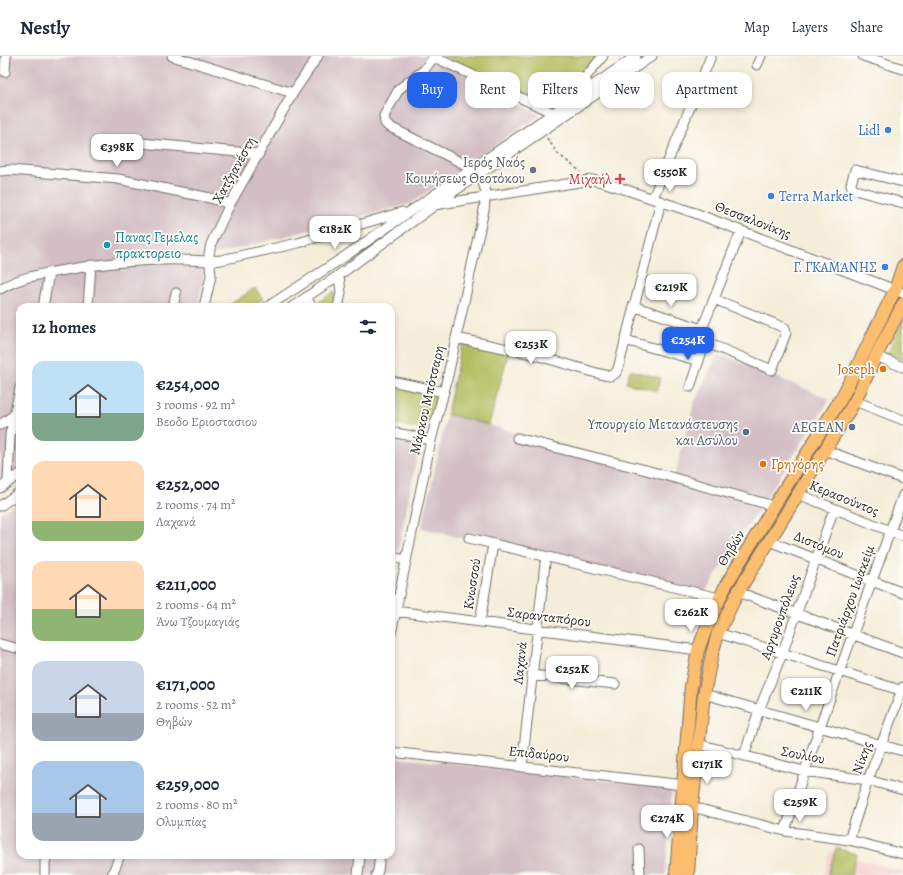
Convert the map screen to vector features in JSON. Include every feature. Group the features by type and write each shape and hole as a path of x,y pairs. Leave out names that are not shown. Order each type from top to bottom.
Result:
{"main road":[{"name":"Θηβών","path":"676,875 691,686 698,650 719,598 842,397 899,292 903,266"},
{"name":"Θηβών","path":"688,875 692,807 704,694 718,633 738,592 855,401 903,304"}],"street":[{"path":"5,72 6,56"},
{"path":"172,56 293,93"},
{"name":"Χατζηανέστη","path":"205,303 211,276 209,249 230,204 293,93 318,56"},
{"path":"476,170 388,126 384,120 384,116 399,89 424,70 433,56 556,116"},
{"path":"590,72 603,56"},
{"path":"592,86 636,56"},
{"path":"298,303 339,275 430,202 556,116 652,56"},
{"path":"456,338 532,354 610,376 615,374 618,369 657,199 711,56"},
{"path":"757,65 761,56"},
{"path":"863,56 903,70"},
{"path":"476,170 542,131 565,108"},
{"path":"141,142 259,154"},
{"path":"0,171 10,170 118,179 210,198 230,204"},
{"name":"Μάρκου Μπότσαρη","path":"395,611 431,440 444,392 484,210 486,198 485,186 476,170"},
{"path":"903,182 855,170 851,184 852,188 903,203"},
{"name":"Θεσσαλονίκης","path":"430,202 474,200 592,180 603,182 657,199 899,292"},
{"path":"474,200 480,203 484,210"},
{"path":"0,289 28,276 91,265 125,261 184,260 210,262 249,255 298,243 430,202"},
{"path":"273,303 413,208"},
{"path":"714,299 785,328 786,333 772,370 705,342 702,336 702,329 741,231"},
{"path":"88,303 91,265"},
{"path":"44,303 49,273"},
{"path":"339,275 341,293 339,303"},
{"path":"174,303 176,293"},
{"path":"306,298 309,303"},
{"path":"633,306 702,329"},
{"path":"624,340 699,360"},
{"path":"690,387 705,342"},
{"path":"876,356 903,367"},
{"path":"395,382 444,392"},
{"path":"855,401 903,420"},
{"path":"4,485 10,435 16,406"},
{"path":"0,424 14,415"},
{"path":"395,433 431,440"},
{"path":"517,438 646,470 774,506"},
{"path":"825,450 903,479"},
{"path":"4,485 16,477"},
{"name":"Κερασούντος","path":"798,494 903,536"},
{"path":"0,506 16,495"},
{"name":"Πατριάρχου Ιωακείμ","path":"785,831 804,771 852,634 903,495"},
{"name":"Αργυρουπόλεως","path":"744,756 759,710 782,654 834,509"},
{"path":"470,538 719,598"},
{"name":"Διστόμου","path":"769,541 903,593"},
{"name":"Κνωσσού","path":"480,622 492,550"},
{"path":"395,558 406,560"},
{"name":"Λαχανά","path":"522,766 545,563"},
{"path":"738,592 903,653"},
{"name":"Σαρανταπόρου","path":"395,611 698,650"},
{"path":"718,633 902,690"},
{"path":"0,644 16,648"},
{"path":"532,675 615,684"},
{"name":"Νίκης","path":"849,840 868,780 902,690"},
{"path":"704,694 903,751"},
{"name":"Σουλίου","path":"698,744 804,771 868,780 903,790"},
{"name":"Επιδαύρου","path":"395,752 684,785"},
{"path":"692,807 785,831 849,840 903,854"},
{"path":"639,849 640,875"},
{"path":"45,875 46,859"},
{"path":"112,875 118,859"},
{"path":"358,875 360,859"},
{"path":"376,875 380,859"}],"path":[{"path":"542,131 558,154 592,180"}],"shaded area":[{"path":"0,56 433,56 465,74 465,108 520,108 520,104 540,115 410,204 217,254 201,253 204,270 199,303 16,303 16,470 0,481"},
{"path":"718,353 830,399 701,598 422,528 447,414 675,475 694,403"},
{"path":"395,440 419,445 395,567"},
{"path":"16,503 16,859 395,859 395,757 672,788 665,875 0,875 0,513"},
{"path":"830,851 903,872 903,875 824,875"}],"green space":[{"path":"443,56 597,56 584,72 528,72 528,98 520,94 520,72 476,72"},
{"path":"255,288 263,299 256,303 232,303"},
{"path":"333,292 335,297 334,303 318,303"},
{"path":"903,320 903,360 887,354"},
{"path":"462,344 508,354 489,425 447,414"},
{"path":"630,370 660,378 657,391 626,383"},
{"path":"395,384 439,393 435,411 422,430 395,424"},
{"path":"836,848 857,854 851,875 828,875"}],"place":[{"name":"Lidl","path":"888,130"},
{"name":"Ιερός Ναός Κοιμήσεως Θεοτόκου","path":"533,170"},
{"name":"Μιχαήλ","path":"620,179"},
{"name":"Terra Market","path":"771,196"},
{"name":"Πανας Γεμελας πρακτορειο","path":"107,245"},
{"name":"Γ. ΓΚΑΜΑΝΗΣ","path":"885,267"},
{"name":"Joseph","path":"883,369"},
{"name":"AEGEAN","path":"852,427"},
{"name":"Υπουργείο Μετανάστευσης και Ασύλου","path":"746,432"},
{"name":"Γρηγόρης","path":"763,464"}]}
